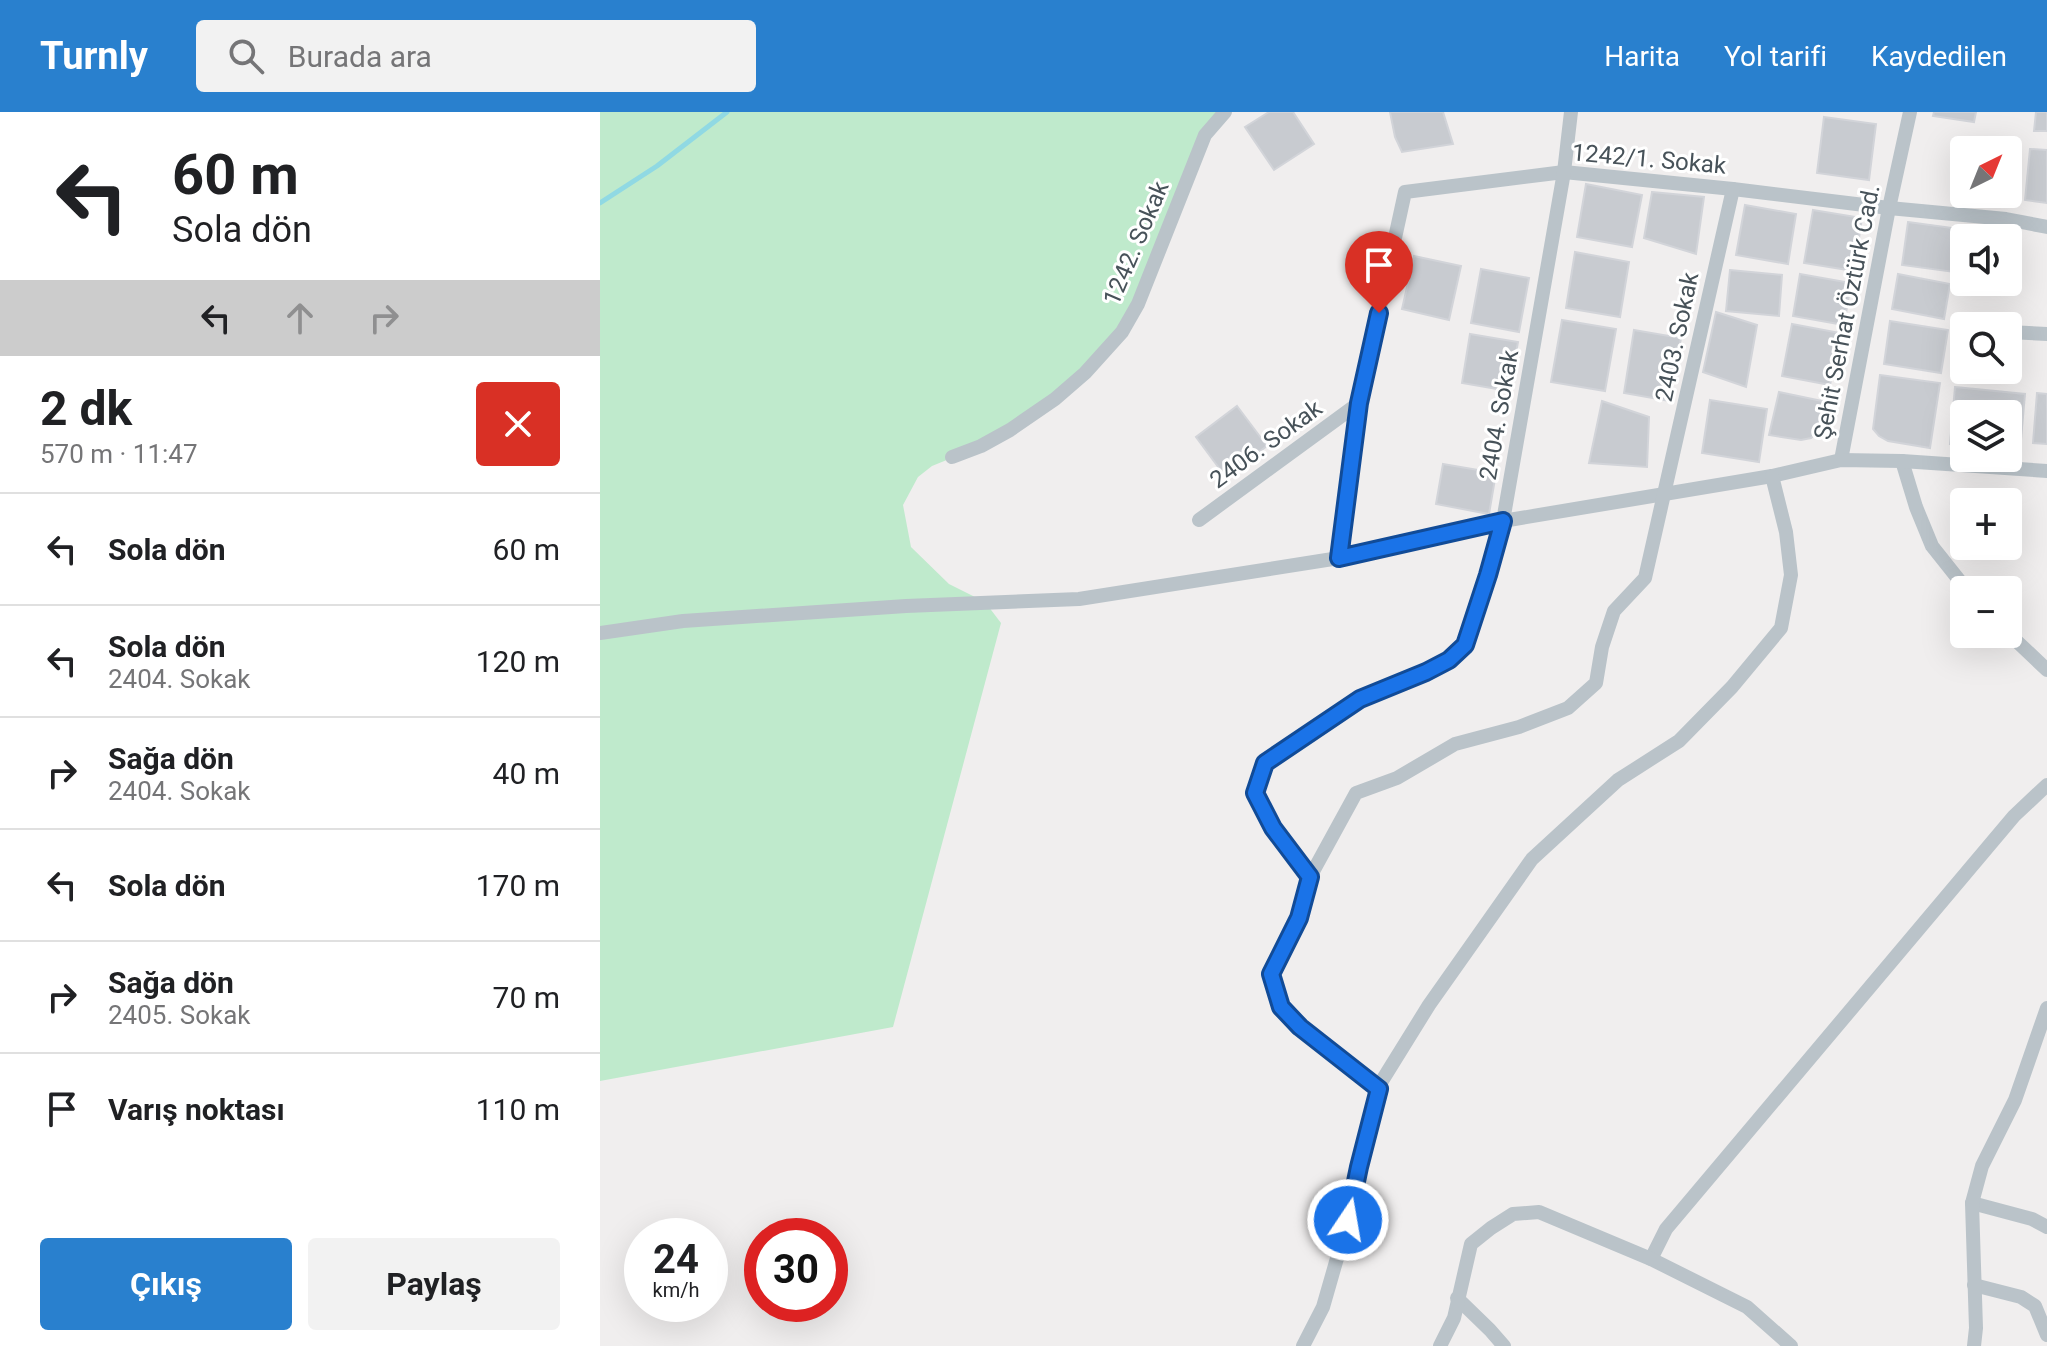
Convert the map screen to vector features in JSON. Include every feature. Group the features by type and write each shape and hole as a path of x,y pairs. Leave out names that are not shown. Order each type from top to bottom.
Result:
{"street":[{"name":"1242. Sokak","path":"952,457 1010,430 1055,399 1085,373 1122,332 1138,304 1205,135 1225,112"},
{"name":"2404. Sokak","path":"1310,877 1273,828 1255,793 1265,763 1360,699 1426,672 1449,660 1465,645 1503,521 1564,172 1571,112"},
{"name":"Şehit Serhat Öztürk Cad.","path":"1910,112 1841,460 2047,471"},
{"name":"1242/1. Sokak","path":"1359,403 1405,192 1564,172 2006,219 2047,227"},
{"name":"2403. Sokak","path":"1379,1089 1300,1027 1281,1007 1271,974 1299,918 1310,877 1356,793 1397,778 1455,744 1519,727 1568,708 1596,683 1602,647 1614,611 1645,578 1733,189"},
{"path":"2022,333 2047,334"},
{"path":"1339,558 1359,403"},
{"name":"2406. Sokak","path":"1199,520 1359,403"},
{"path":"600,633 683,621 1079,599 1339,558 1503,521 1772,476 1841,460"},
{"path":"1902,461 1932,546 1956,576"},
{"path":"1303,1346 1323,1307 1348,1220 1379,1089 1429,1005 1532,859 1618,780 1679,741 1732,687 1781,628 1791,575 1786,532 1772,476"},
{"path":"2022,646 2047,670"},
{"path":"1651,1259 1666,1229 2014,816 2047,785"},
{"path":"1974,1346 1972,1203 1982,1166 2015,1100 2047,1008"},
{"path":"1972,1203 2032,1219 2047,1227"},
{"path":"1440,1346 1454,1318 1471,1244 1513,1214 1539,1212 1651,1259 1747,1307 1791,1346"},
{"path":"1974,1285 2021,1297 2035,1306 2047,1335"},
{"path":"1457,1298 1504,1346"}],"green space":[{"path":"600,112 1225,112 1205,135 1138,304 1085,373 981,446 932,466 918,477 903,505 911,547 949,584 985,602 1001,623 893,1027 600,1081"}],"building":[{"path":"1269,112 1293,112 1314,144 1274,170 1245,127"},
{"path":"1390,112 1443,112 1453,144 1402,152"},
{"path":"1934,112 1976,112 1974,122 1933,116"},
{"path":"2036,112 2047,112 2047,131 2034,131"},
{"path":"1824,117 1876,124 1869,180 1817,173"},
{"path":"2030,149 2047,150 2047,203 2025,200"},
{"path":"1586,184 1642,195 1632,247 1577,237"},
{"path":"1652,192 1704,197 1696,254 1644,238"},
{"path":"1745,205 1796,214 1788,264 1736,255"},
{"path":"1813,210 1862,218 1854,271 1804,263"},
{"path":"1908,222 1950,228 1950,271 1902,265"},
{"path":"1575,252 1629,262 1620,317 1566,308"},
{"path":"1414,256 1461,266 1449,320 1402,309"},
{"path":"1481,269 1529,278 1519,332 1471,323"},
{"path":"1730,270 1782,275 1779,316 1726,311"},
{"path":"1800,274 1851,283 1844,325 1793,316"},
{"path":"1898,274 1950,284 1944,319 1892,309"},
{"path":"1716,312 1757,325 1746,387 1703,372"},
{"path":"1562,320 1616,329 1605,391 1551,382"},
{"path":"1890,321 1948,330 1941,373 1884,364"},
{"path":"1792,324 1840,333 1830,385 1782,376"},
{"path":"1634,330 1681,338 1670,401 1624,393"},
{"path":"1470,334 1518,342 1509,391 1462,383"},
{"path":"1880,375 1940,383 1930,448 1888,441 1873,429"},
{"path":"1955,387 2025,394 2022,428 2022,400 1954,400"},
{"path":"1779,392 1827,402 1817,433 1811,438 1801,440 1769,435"},
{"path":"2037,393 2047,394 2047,444 2033,443"},
{"path":"1710,400 1767,409 1759,462 1702,453"},
{"path":"1602,401 1649,417 1647,467 1589,463"},
{"path":"1237,406 1267,446 1225,476 1196,437"},
{"path":"1443,464 1496,473 1489,514 1436,504"}],"waterway":[{"path":"600,203 657,166 727,112"}],"route":[{"path":"1348,1220 1379,1089 1300,1027 1281,1007 1271,974 1299,918 1310,877 1273,828 1255,793 1265,763 1298,739 1360,699 1449,660 1465,645 1503,521 1339,558 1359,403 1379,313"}]}
